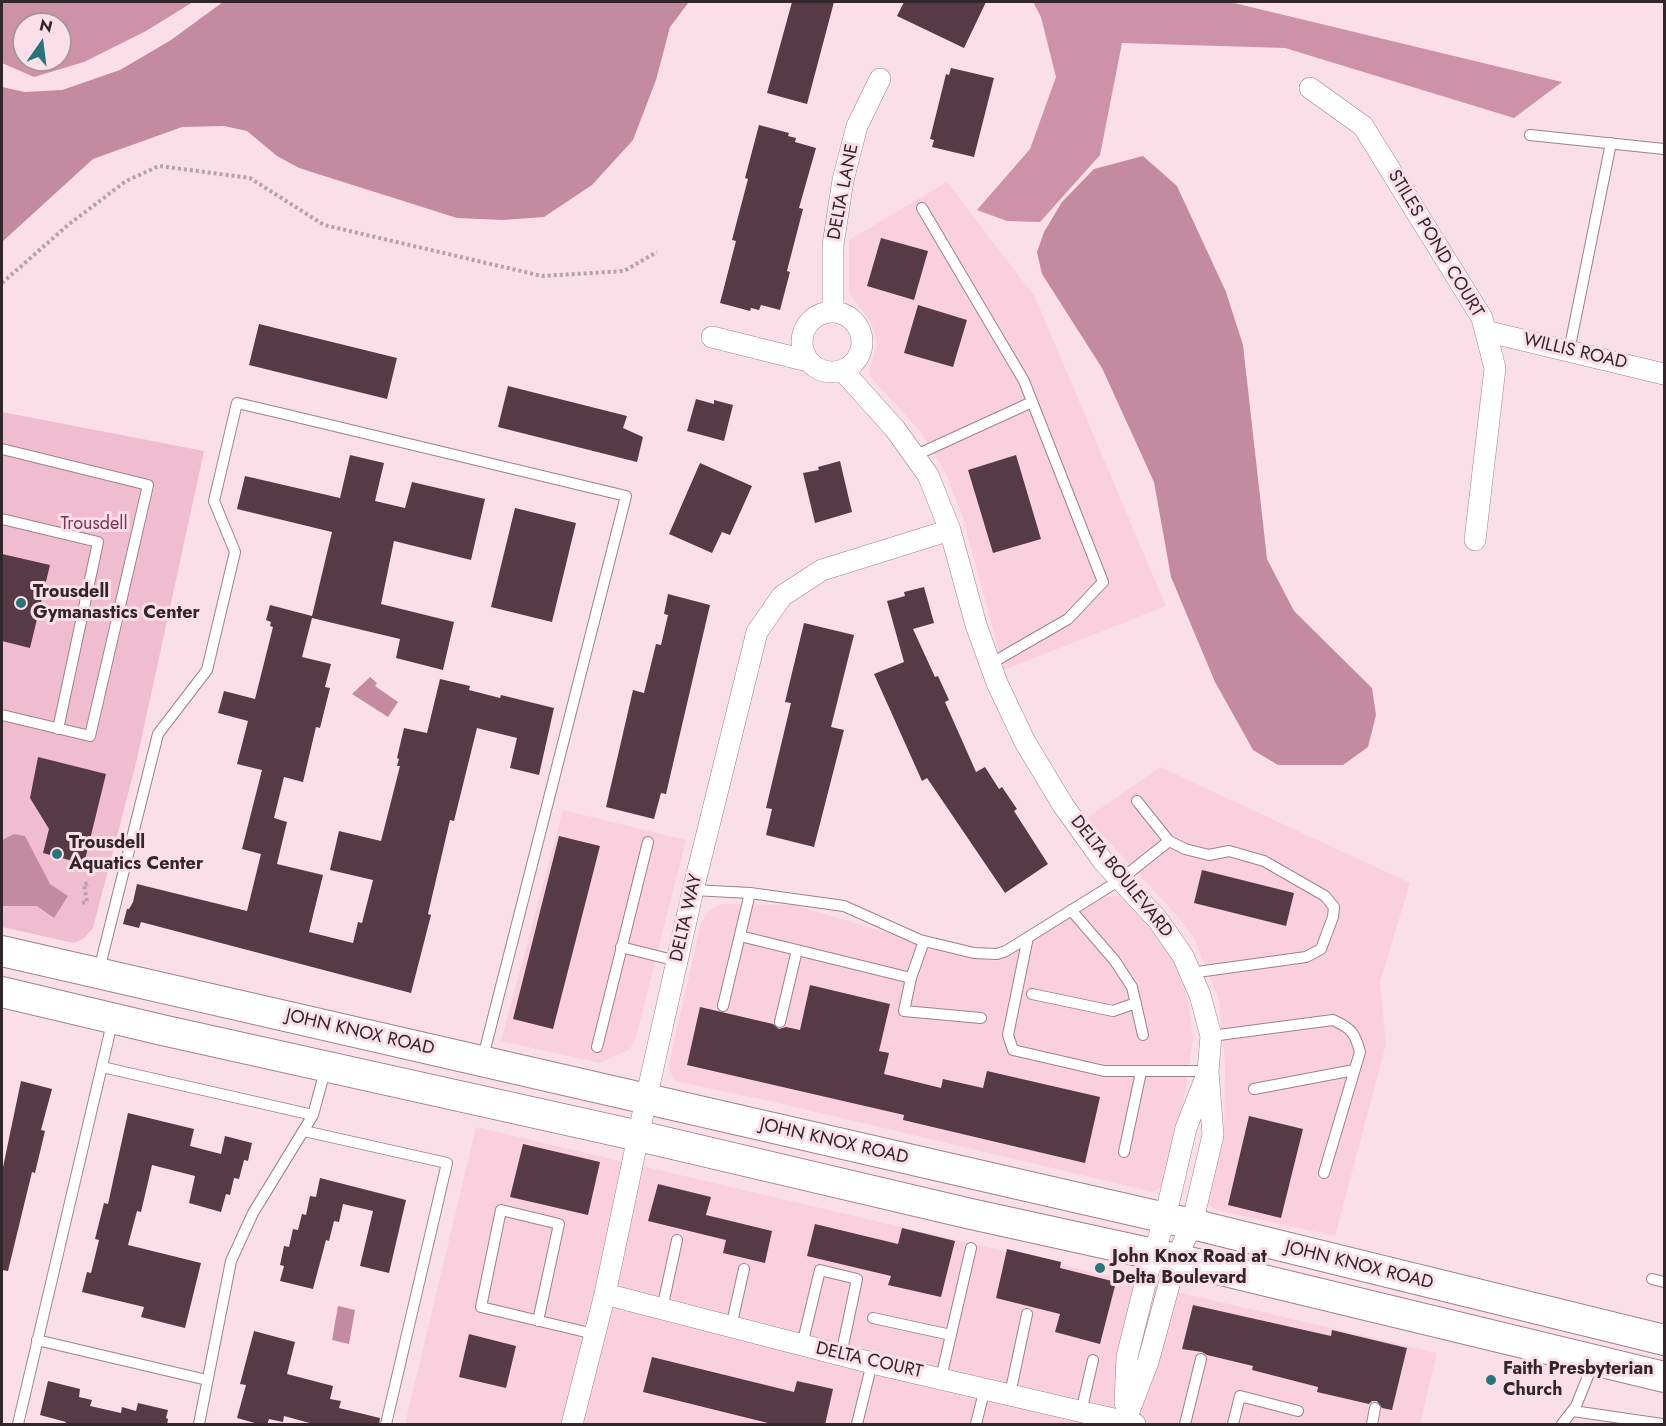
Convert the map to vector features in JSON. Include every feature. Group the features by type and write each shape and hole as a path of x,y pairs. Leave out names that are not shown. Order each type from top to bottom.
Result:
{"main road":[{"name":"JOHN KNOX ROAD","path":"2,951 1178,1221 1665,1340"},
{"path":"101,1015 110,976"},
{"name":"JOHN KNOX ROAD","path":"2,992 1165,1257 1665,1377"},
{"path":"1594,1361 1605,1325"}],"street":[{"name":"DELTA LANE","path":"833,312 833,245 843,180 857,126 880,79"},
{"name":"STILES POND COURT","path":"1310,88 1364,126 1482,318 1496,368 1475,540"},
{"path":"833,312 842,314 856,323 862,341 861,352 856,360 843,370 828,373 818,370 808,361 803,353 801,339 810,320 820,314 833,312"},
{"name":"WILLIS ROAD","path":"1485,331 1665,374"},
{"path":"712,337 808,361"},
{"name":"DELTA BOULEVARD","path":"843,370 895,429 928,475 950,530 976,625 990,664 1025,742 1063,806 1103,861 1158,920 1183,956 1200,995 1211,1036 1208,1071 1213,1135 1127,1356 1128,1424"},
{"name":"DELTA WAY","path":"572,1425 605,1294 693,890 757,632 782,596 822,570 950,530"},
{"name":"DELTA COURT","path":"605,1294 872,1363 985,1388 1128,1424"}],"lane":[{"path":"1530,135 1665,149"},
{"path":"1569,351 1611,143"},
{"path":"922,208 1024,381 1102,582 1068,619 990,664"},
{"path":"914,456 1032,402"},
{"path":"110,976 158,734 207,670 235,552 214,501 237,403 248,405 626,496 482,1061"},
{"path":"2,449 148,485 90,736 2,715"},
{"path":"2,519 99,542 58,729"},
{"path":"1137,801 1169,841 1185,849 1209,855 1229,851 1264,861 1325,896 1334,907 1333,917 1321,949 1306,957 1190,973"},
{"path":"693,890 750,893 844,906 924,941 974,953 997,954 1006,951 1120,880 1169,841"},
{"path":"597,1047 648,842"},
{"path":"723,1006 750,893"},
{"path":"1071,910 1115,961 1132,987 1143,1035"},
{"path":"740,936 911,978"},
{"path":"1028,937 1008,1035 1014,1050 1104,1071 1208,1071"},
{"path":"924,941 911,978 904,1011 981,1018"},
{"path":"621,947 677,961"},
{"path":"780,1022 797,950"},
{"path":"1032,994 1113,1011 1136,1003"},
{"path":"18,1425 102,1067 101,1015"},
{"path":"1211,1036 1333,1020 1347,1026 1356,1038 1359,1053 1324,1173"},
{"path":"199,1425 231,1261 253,1213 313,1116 326,1066"},
{"path":"102,1067 313,1116"},
{"path":"1254,1089 1354,1070"},
{"path":"1124,1152 1142,1072"},
{"path":"304,1131 447,1163 386,1425"},
{"path":"538,1321 559,1224 501,1210 481,1307 538,1321 594,1334"},
{"path":"662,1309 677,1240"},
{"path":"941,1378 971,1248"},
{"path":"731,1327 744,1269"},
{"path":"802,1345 820,1270 857,1279 841,1355"},
{"path":"1652,1279 1665,1282"},
{"path":"1010,1394 1027,1314"},
{"path":"873,1318 951,1335"},
{"path":"37,1340 207,1380"},
{"path":"1185,1425 1201,1359"},
{"path":"1081,1412 1093,1360"},
{"path":"1562,1425 1573,1411 1594,1361"},
{"path":"857,1425 872,1363"},
{"path":"976,1425 985,1388"},
{"path":"1233,1425 1240,1396 1298,1411"},
{"path":"1372,1425 1375,1408"},
{"path":"1573,1411 1662,1425"}],"path":[{"path":"2,283 68,225 126,181 159,166 250,178 324,225 542,276 624,270 657,252"},
{"path":"82,903 87,902 84,884 88,883 88,886"}],"shaded area":[{"path":"2,2 193,2 146,31 84,62 72,66 72,12 12,12 12,67 2,63"},
{"path":"223,2 689,2 670,27 656,80 633,140 592,185 544,217 503,220 457,218 299,168 277,156 247,131 224,126 182,127 93,159 2,242 2,87 25,92 62,90 120,70 171,40"},
{"path":"1033,2 1230,2 1562,82 1514,118 1285,48 1122,43 1100,155 1040,222 1007,221 977,210 1030,149 1056,77 1041,17"},
{"path":"23,72 51,72 34,77"},
{"path":"1143,156 1177,186 1226,292 1243,345 1267,559 1294,611 1372,688 1376,715 1368,747 1343,765 1278,765 1253,750 1215,682 1171,577 1154,482 1102,368 1042,274 1037,252 1044,232 1062,202 1094,169"},
{"path":"947,182 1035,297 1166,606 1004,670 962,515 946,474 921,432 869,373 877,345 872,324 849,293 849,240"},
{"path":"370,677 377,683 375,686 398,702 388,717 352,694"},
{"path":"1160,767 1410,883 1380,982 1386,1044 1335,1236 1215,1210 1208,1203 1206,1193 1224,1135 1225,1065 1219,1000 1194,938 1179,918 1087,818"},
{"path":"563,810 686,840 636,1037 630,1049 600,1063 501,1041"},
{"path":"14,834 25,836 50,884 68,896 54,918 37,906 2,906 2,840"},
{"path":"1116,895 1131,904 1153,928 1180,971 1189,1006 1193,1039 1184,1099 1170,1170 1161,1187 1153,1192 774,1102 675,1081 670,1071 669,1064 701,923 709,910 721,904 795,905 891,934 927,949 997,961 1103,898"},
{"path":"476,1127 1437,1353 1420,1424 405,1424"},
{"path":"338,1306 355,1310 349,1344 332,1340"}],"green space":[{"name":"Trousdell","path":"2,412 204,451 137,759 93,928 83,939 74,943 2,927"}],"building":[{"path":"792,2 834,2 807,104 767,93"},
{"path":"904,2 986,2 964,48 897,16"},
{"path":"951,68 994,78 974,157 932,147 934,140 930,139 946,74 949,75"},
{"path":"759,125 789,133 788,136 796,138 795,142 816,148 799,208 803,209 787,271 790,272 780,310 761,305 759,310 751,308 750,311 720,303 736,241 732,240"},
{"path":"881,238 928,251 914,300 867,286"},
{"path":"918,305 967,320 953,367 904,353"},
{"path":"259,324 397,358 387,399 249,365"},
{"path":"508,386 627,416 623,428 643,437 637,462 498,427"},
{"path":"696,399 714,404 714,400 733,405 724,441 687,431"},
{"path":"350,455 384,463 375,501 405,508 412,482 485,499 471,560 394,541 381,604 454,622 443,670 396,658 400,639 312,618 302,657 331,664 325,687 330,688 320,728 316,727 303,782 284,777 274,818 287,822 277,864 323,875 309,932 353,943 358,922 362,923 373,880 330,870 339,831 381,841 400,766 397,766 399,759 397,758 404,728 427,733 440,679 470,686 469,690 500,698 501,695 554,708 539,775 510,768 517,738 477,728 454,821 450,820 428,914 431,915 411,993 141,922 139,928 123,924 127,909 133,902 137,884 247,911 261,854 242,849 262,770 237,764 248,721 218,713 224,691 255,699 273,627 270,626 271,622 266,620 270,605 312,616 332,532 237,509 245,476 340,498"},
{"path":"1016,455 1041,539 993,553 968,470"},
{"path":"840,461 852,512 815,523 803,473 819,470 818,467"},
{"path":"700,463 752,486 730,535 722,532 712,553 669,534"},
{"path":"515,508 576,523 552,622 491,607"},
{"name":"Trousdell Gymanastics Center","path":"2,554 50,565 30,648 2,641"},
{"path":"924,587 934,623 913,629 935,677 938,676 949,700 945,702 976,772 985,767 999,789 1002,787 1017,809 1014,811 1048,864 1005,893 927,778 922,781 874,674 904,662 887,601 905,596 904,592"},
{"path":"668,594 710,605 666,794 661,793 654,819 606,807 633,690 644,693 656,644 661,645 668,615 664,614"},
{"path":"804,623 854,635 831,727 844,730 814,847 766,835 772,809 766,808 791,703 785,702"},
{"path":"38,757 106,774 84,864 43,853 49,829 30,798"},
{"path":"559,836 600,846 553,1029 513,1019"},
{"path":"1202,870 1294,893 1286,926 1194,903"},
{"path":"810,985 890,1004 879,1051 889,1053 884,1074 941,1088 943,1079 983,1088 987,1071 1100,1097 1085,1163 903,1120 904,1115 687,1065 700,1007 773,1024 779,1029 786,1027 800,1030"},
{"path":"21,1081 52,1089 41,1130 45,1131 35,1173 32,1172 8,1271 2,1270 2,1172"},
{"path":"128,1113 194,1129 190,1146 221,1154 225,1136 252,1143 248,1161 244,1160 239,1179 234,1178 230,1195 226,1194 221,1212 189,1203 195,1176 152,1165 141,1212 137,1211 128,1245 201,1263 185,1328 141,1317 144,1307 82,1292 87,1272 91,1273 99,1240 95,1239 104,1203 108,1204"},
{"path":"1249,1116 1303,1129 1281,1218 1228,1205"},
{"path":"523,1144 600,1162 588,1215 510,1197"},
{"path":"320,1178 406,1200 389,1273 360,1266 373,1211 343,1204 339,1222 334,1221 329,1241 326,1240 313,1289 280,1281 284,1266 280,1265 284,1246 289,1247 293,1229 298,1230 302,1214 306,1215 310,1196 316,1197"},
{"path":"658,1184 711,1197 706,1215 772,1231 765,1263 723,1253 726,1240 648,1221"},
{"path":"815,1224 898,1244 902,1228 955,1241 941,1297 888,1285 891,1276 807,1256"},
{"path":"1007,1249 1061,1262 1060,1268 1116,1282 1100,1344 1055,1332 1060,1314 996,1298"},
{"path":"1193,1305 1331,1336 1332,1330 1407,1348 1392,1410 1382,1408 1377,1401 1369,1404 1317,1392 1318,1387 1252,1370 1253,1366 1182,1349"},
{"path":"254,1331 295,1342 287,1374 333,1386 330,1399 341,1401 339,1408 380,1418 379,1425 317,1425 284,1416 283,1422 269,1419 267,1425 262,1425 237,1418 246,1385 240,1384"},
{"path":"469,1334 516,1346 506,1388 459,1377"},
{"path":"652,1357 794,1392 797,1381 833,1389 825,1425 776,1425 643,1392"},
{"path":"48,1381 80,1389 79,1397 92,1400 90,1406 121,1413 122,1407 136,1411 138,1403 168,1410 167,1425 65,1425 66,1422 40,1415"}],"place":[{"name":"Trousdell Gymanastics Center","path":"21,603"},
{"name":"Trousdell Aquatics Center","path":"57,854"},
{"name":"John Knox Road at Delta Boulevard","path":"1100,1268"},
{"name":"Faith Presbyterian Church","path":"1491,1380"}]}
